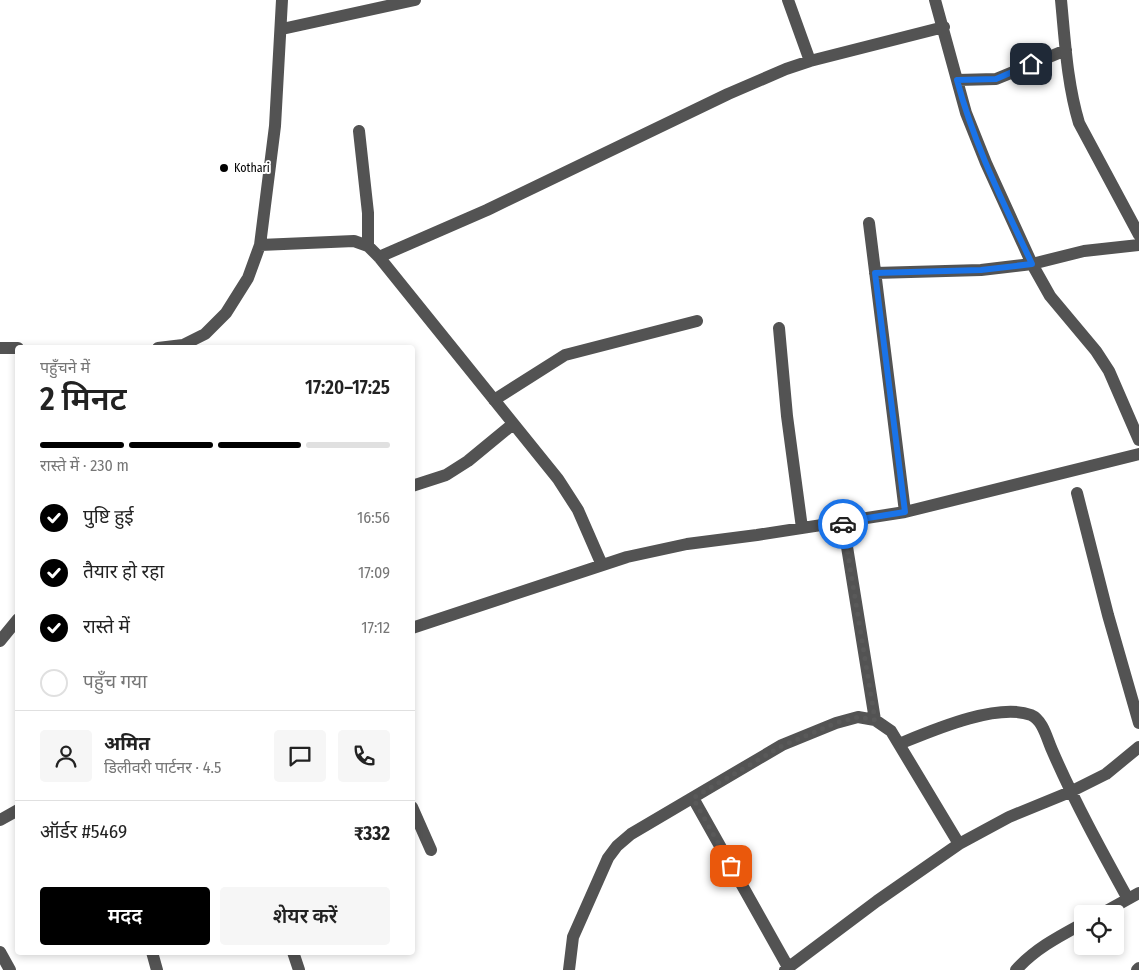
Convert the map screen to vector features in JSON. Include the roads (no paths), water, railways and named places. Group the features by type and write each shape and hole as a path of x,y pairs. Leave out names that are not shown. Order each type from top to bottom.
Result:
{"street":[{"path":"184,345 205,334 226,313 248,278 260,245 275,126 282,29 282,0"},
{"path":"282,29 415,0"},
{"path":"788,0 810,61"},
{"path":"935,0 944,27 966,113 986,164 1032,264 1050,296 1096,351 1109,371 1139,440"},
{"path":"1061,0 1073,104 1079,123 1139,235"},
{"path":"379,257 487,210 728,94 786,69 810,61 944,27"},
{"path":"957,80 996,79 1066,50"},
{"path":"359,131 368,213 368,246"},
{"path":"869,223 905,512"},
{"path":"260,245 354,241 368,246 379,257 558,479 578,510 602,565"},
{"path":"875,273 981,270 1032,264 1084,251 1139,245"},
{"path":"494,400 565,355 697,321"},
{"path":"779,328 786,416 802,528"},
{"path":"0,348 15,348"},
{"path":"415,485 446,475 468,461 513,424"},
{"path":"415,627 627,557 687,544 905,512 1139,454"},
{"path":"1077,493 1108,615 1139,723"},
{"path":"843,522 875,720"},
{"path":"0,641 15,623"},
{"path":"899,744 940,727 988,714 1016,712 1032,715 1042,725 1070,792 1135,897 1119,905"},
{"path":"569,970 572,937 608,858 617,846 631,834 782,746 836,723 858,717 875,720 891,731 959,844"},
{"path":"693,798 787,969 877,901 959,844 1009,817 1070,792 1106,774 1139,747"},
{"path":"0,820 15,812"},
{"path":"415,814 431,850"},
{"path":"1016,970 1027,957 1044,944 1074,928"},
{"path":"0,952 10,970"},
{"path":"153,955 157,970"},
{"path":"295,955 299,970"}],"place":[{"name":"Kothari","path":"224,168"}]}
